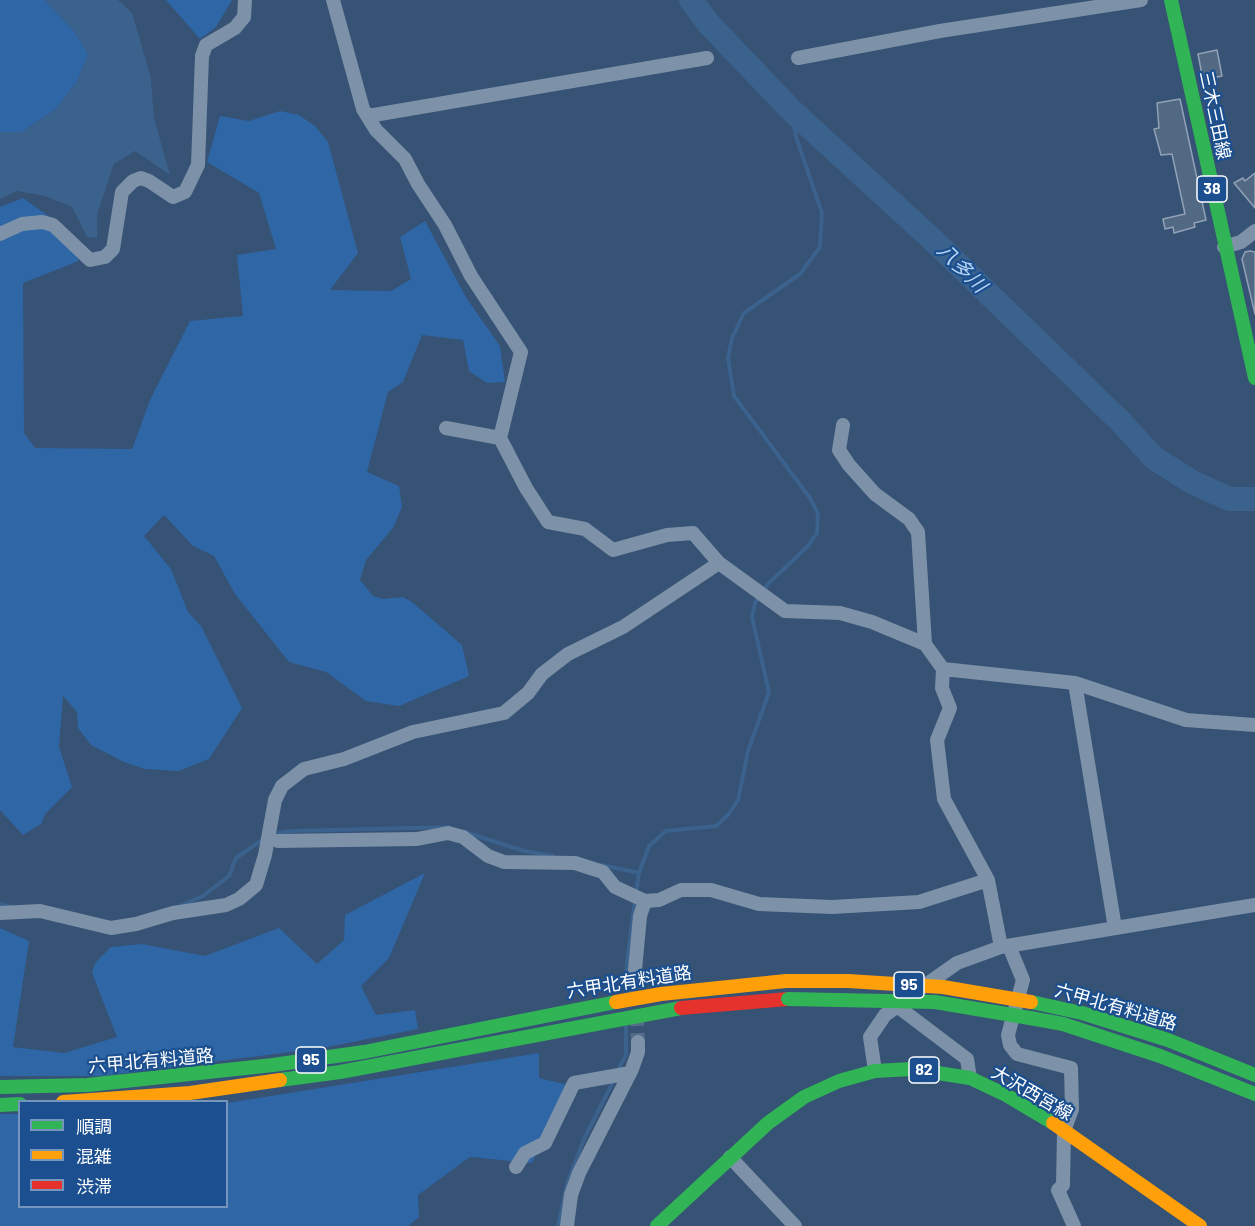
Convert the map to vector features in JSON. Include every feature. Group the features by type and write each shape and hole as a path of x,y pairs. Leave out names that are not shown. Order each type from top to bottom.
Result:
{"main road":[{"name":"三木三田線","path":"1171,0 1224,247 1255,378"},
{"name":"六甲北有料道路","path":"0,1087 88,1085 273,1065 364,1052 636,998 786,981 848,981 943,987 1031,1002 1082,1013 1168,1040 1255,1075"},
{"name":"六甲北有料道路","path":"81,1100 190,1094 329,1073 617,1018 686,1008 788,999 935,1002 1063,1024 1160,1056 1255,1094"},
{"name":"大沢西宮線","path":"657,1226 768,1123 804,1097 839,1081 875,1071 912,1069 970,1078 1006,1095 1064,1131 1200,1226"},
{"path":"0,1105 18,1104"}],"street":[{"path":"0,234 22,224 42,222 53,225 90,260 105,257 113,249 123,192 133,181 141,178 149,181 173,197 184,192 198,165 201,56 206,45 235,28 244,17 244,0"},
{"path":"333,0 363,109 376,130 405,159 417,184 445,225 471,276 521,352 500,438 526,488 548,522 585,529 613,550 667,535 693,533 719,563 767,595 785,611 840,613 880,625 925,644 943,669 942,688 951,708 937,740 944,799 988,880 1005,947 1023,980 1008,1035 1010,1045 1017,1053 1071,1068 1072,1109 1064,1131 1063,1185 1058,1190 1074,1226"},
{"path":"798,58 940,31 1141,0"},
{"path":"368,116 707,58"},
{"path":"1224,247 1241,242 1255,231"},
{"path":"843,425 839,450 849,465 875,494 909,519 918,532 925,644"},
{"path":"446,428 500,438"},
{"path":"0,913 40,911 111,928 136,924 173,913 226,905 239,899 256,885 265,855 275,800 282,786 304,769 344,759 413,732 504,712 528,693 542,674 568,654 623,627 719,563"},
{"path":"943,669 1075,683 1186,720 1255,725"},
{"path":"1075,683 1115,928"},
{"path":"278,841 417,839 448,832 463,837 488,856 504,862 574,863 603,872 615,887 644,901 660,900 681,890 711,890 759,904 832,907 919,902 988,880"},
{"path":"635,970 640,916 644,901"},
{"path":"875,1071 870,1037 876,1025 897,1006 957,963 1005,947 1255,905"},
{"path":"897,1006 967,1059 970,1078"},
{"path":"567,1226 571,1195 579,1173 638,1052 638,1042"},
{"path":"516,1167 525,1153 545,1143 574,1083 628,1073"},
{"path":"730,1157 783,1221 795,1226"}],"shaded area":[{"path":"0,0 45,0 74,31 88,54 78,80 56,109 22,132 0,132"},
{"path":"45,0 118,0 132,13 151,78 154,118 170,175 135,151 114,164 97,214 97,238 87,237 72,207 45,196 17,191 0,199 0,132 22,132 56,109 78,80 88,54 74,31"},
{"path":"166,0 232,0 216,27 200,39"},
{"path":"280,111 299,115 315,126 328,142 358,253 330,290 391,291 411,279 400,237 425,221 467,299 500,346 505,382 487,383 469,371 463,340 422,335 403,382 388,392 367,472 399,486 402,507 393,528 366,560 360,580 373,596 383,599 403,597 412,602 462,645 469,676 399,706 366,701 326,672 289,662 235,594 214,556 193,546 164,515 144,536 171,569 188,612 201,626 242,708 209,759 179,771 145,769 124,762 91,745 78,728 77,712 63,696 59,747 72,787 45,814 41,824 23,835 0,810 0,207 23,198 54,220 79,261 23,283 24,433 35,448 132,449 150,400 190,321 243,316 237,255 276,249 259,193 207,162 220,116 249,121"},
{"path":"425,873 389,958 361,986 376,1015 415,1010 418,1029 322,1048 103,1076 0,1076 0,928 29,941 13,1047 64,1053 117,1037 92,973 95,963 111,947 142,944 205,956 279,928 317,964 344,940 345,915"},
{"path":"539,1053 539,1078 568,1085 532,1163 470,1157 418,1195 419,1217 408,1226 0,1226 0,1114 18,1114 18,1208 228,1208 228,1103"}],"building":[{"path":"1217,50 1222,76 1203,80 1198,54"},
{"path":"1180,99 1206,220 1194,223 1195,227 1174,233 1173,227 1165,229 1163,219 1185,214 1172,154 1161,155 1154,129 1159,128 1157,103"},
{"path":"1255,173 1255,208 1234,183 1243,178 1245,181"},
{"path":"1245,252 1255,252 1255,314 1242,259"}],"waterway":[{"name":"八多川","path":"691,0 708,23 791,110 935,242 1120,421 1154,458 1192,482 1229,499 1255,499"},
{"path":"636,893 639,873 649,846 666,831 716,826 728,815 738,800 748,751 769,692 752,617 755,603 768,584 808,546 817,533 818,514 810,498 734,396 728,358 732,338 744,313 800,274 820,247 822,213 796,137 791,110"},
{"path":"271,834 292,831 449,827"},
{"path":"465,832 524,851 553,856"},
{"path":"180,906 203,896 229,876 236,858 265,838"},
{"path":"602,865 639,873"},
{"path":"626,994 627,962 635,900"},
{"path":"0,904 11,907"},
{"path":"618,1070 626,1055 626,1022"},
{"path":"558,1226 567,1184 584,1139 614,1080"}],"tunnel":[{"path":"635,970 638,1042"}],"traffic: fast":[{"path":"1171,0 1255,378"},
{"path":"788,999 935,1002 1030,1018"},
{"path":"0,1087 88,1085 273,1065 364,1052 616,1002"},
{"path":"1031,1002 1082,1013 1168,1040 1255,1075"},
{"path":"280,1080 340,1072 681,1008"},
{"path":"1030,1018 1063,1024 1160,1056 1255,1094"},
{"path":"657,1226 768,1123 804,1097 839,1081 875,1071 912,1069 970,1078 1006,1095 1053,1123"},
{"path":"0,1105 18,1104"}],"traffic: slow":[{"path":"616,1002 661,994 786,981"},
{"path":"786,981 848,981 943,987 1031,1002"},
{"path":"91,1100 190,1093 280,1080"},
{"path":"1053,1123 1200,1226"}],"traffic: jam":[{"path":"681,1008 788,999"}]}
